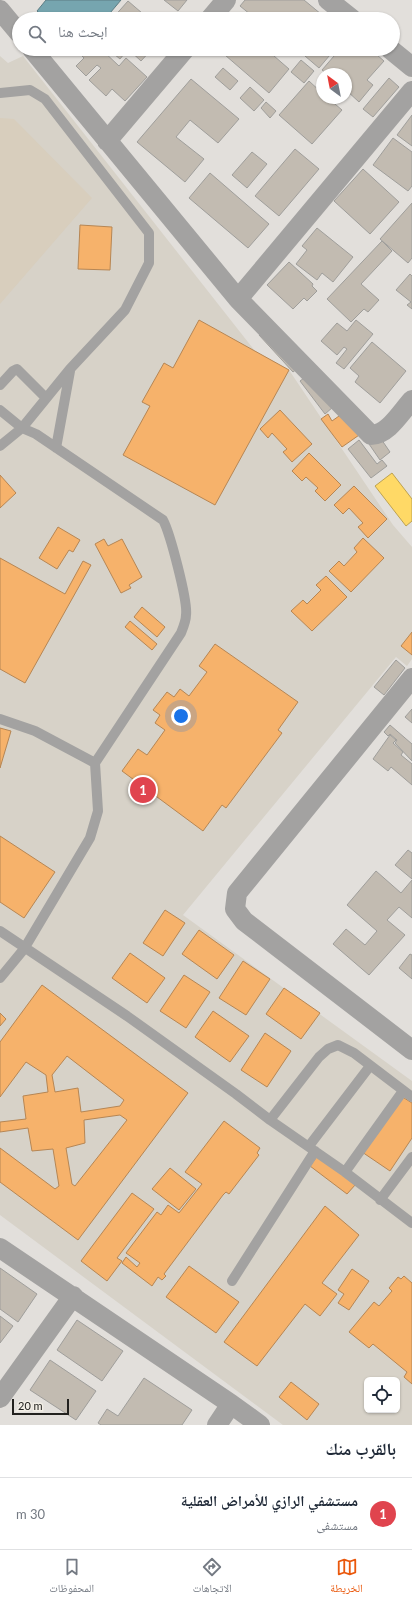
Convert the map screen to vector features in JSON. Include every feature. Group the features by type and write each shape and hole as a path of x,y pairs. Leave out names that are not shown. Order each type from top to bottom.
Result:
{"street":[{"path":"216,12 226,0"},
{"path":"328,0 343,12"},
{"path":"0,10 12,25"},
{"path":"38,56 238,299 371,435 377,435 384,431 412,400"},
{"path":"107,141 179,56"},
{"path":"399,56 412,67"},
{"path":"238,299 412,91"},
{"path":"410,684 237,893 235,909 244,920 412,1050"},
{"path":"0,1248 73,1296 260,1425"},
{"path":"0,1398 73,1296"},
{"path":"217,1425 231,1404"}],"lane":[{"path":"0,93 30,90 45,99 149,233 150,263 125,310 70,370 22,428 0,446"},
{"path":"0,385 17,369 46,398"},
{"path":"56,448 70,370"},
{"path":"0,410 22,428 36,434 163,520 168,529 182,586 187,615 181,633 95,763 98,810 90,838 24,948 0,976"},
{"path":"0,719 35,731 95,763"},
{"path":"0,931 140,1026 236,1094 270,1120 345,1172 412,1224"},
{"path":"270,1120 319,1056 328,1049 338,1045 354,1053 402,1091 412,1097"},
{"path":"232,1281 312,1149 370,1066"},
{"path":"345,1172 402,1091"},
{"path":"380,1200 412,1156"}],"shaded area":[{"path":"0,56 8,63 23,56 255,351 289,370 393,525 412,547 412,659 407,666 396,657 183,915 412,1081 412,1425 283,1425 0,1215"},
{"path":"0,118 14,119 92,198 0,304"}],"building: سكن":[{"path":"392,473 412,499 412,521 406,526 375,486"}],"building: صحة":[{"path":"80,225 112,227 110,270 78,269"},
{"path":"199,320 289,370 215,505 123,455 150,406 142,402 164,363 173,368"},
{"path":"280,410 312,444 292,462 283,452 287,449 272,433 268,438 260,429"},
{"path":"346,411 362,433 342,447 321,419 328,414 332,421"},
{"path":"309,453 341,485 325,501 315,491 318,488 306,477 302,481 292,471"},
{"path":"0,475 16,493 0,508"},
{"path":"354,486 387,519 368,538 358,527 363,523 349,508 343,514 334,505"},
{"path":"58,527 80,540 73,552 69,550 57,569 39,558"},
{"path":"363,538 384,558 351,592 329,571 339,561 344,566 357,552 354,548"},
{"path":"104,539 108,546 122,539 142,577 129,585 131,588 121,593 95,544"},
{"path":"0,558 65,594 83,561 91,565 25,683 0,669"},
{"path":"326,576 347,597 312,631 291,611 303,600 307,604 321,590 316,585"},
{"path":"142,607 165,627 157,637 134,617"},
{"path":"130,621 157,644 152,650 125,627"},
{"path":"412,632 412,655 401,646"},
{"path":"215,644 298,702 278,730 282,733 226,808 222,805 203,831 122,771 138,749 147,755 165,730 155,723 160,715 153,710 167,692 174,697 180,689 189,696 207,672 199,666"},
{"path":"0,728 11,731 0,768"},
{"path":"0,836 55,872 24,918 0,902"},
{"path":"165,910 185,923 163,956 143,943"},
{"path":"199,930 234,955 217,979 182,954"},
{"path":"130,953 165,978 147,1003 112,978"},
{"path":"243,961 270,979 246,1015 219,998"},
{"path":"184,975 210,992 186,1028 160,1011"},
{"path":"42,985 188,1093 78,1240 0,1182 0,1148 55,1189 59,1186 53,1149 32,1151 28,1128 0,1132 0,1122 26,1119 23,1096 48,1092 46,1075 26,1062 0,1097 0,1042","holes":["67,1056 124,1100 120,1106 81,1112 78,1088 55,1092 52,1075","120,1115 127,1120 75,1186 72,1184 66,1148 85,1143 84,1120"]},
{"path":"284,988 320,1013 301,1039 266,1014"},
{"path":"213,1011 249,1036 230,1062 195,1037"},
{"path":"0,1013 6,1019 0,1026"},
{"path":"265,1033 291,1051 267,1087 241,1070"},
{"path":"401,1096 412,1103 412,1138 390,1171 362,1152"},
{"path":"224,1121 260,1148 257,1153 259,1155 229,1194 226,1192 223,1195 164,1274 166,1276 162,1280 158,1277 152,1286 122,1263 126,1257 137,1267 140,1263 126,1253 157,1212 161,1215 168,1205 179,1213 202,1184 185,1172"},
{"path":"318,1155 356,1184 347,1194 310,1166"},
{"path":"170,1168 196,1189 179,1210 152,1189"},
{"path":"132,1193 154,1209 117,1258 122,1261 107,1281 81,1261"},
{"path":"325,1206 359,1235 322,1283 337,1294 320,1316 305,1304 257,1366 224,1342"},
{"path":"189,1266 239,1302 216,1333 166,1297"},
{"path":"352,1269 369,1281 349,1310 338,1303 344,1294 338,1290"},
{"path":"404,1276 412,1283 412,1384 404,1377 407,1372 373,1344 369,1348 349,1332 374,1302 379,1306 392,1291 389,1288 398,1277 401,1279"},
{"path":"291,1382 319,1404 307,1420 279,1397"}],"building: مرافق عامة":[{"path":"46,0 121,0 111,12 37,11"}],"building: أخرى":[{"path":"164,0 187,0 178,11"},
{"path":"245,0 304,0 319,12 247,12 240,6"},
{"path":"128,1 141,12 118,12"},
{"path":"82,56 108,56 119,66 126,58 147,77 125,101 112,89 106,96 89,80 101,68 97,65 86,76 76,66 84,58"},
{"path":"136,56 146,56 141,61"},
{"path":"226,56 274,56 289,69 269,93"},
{"path":"305,56 329,56 319,68"},
{"path":"334,56 378,56 384,61 367,80 373,85 359,102 352,96 352,68 324,68"},
{"path":"301,60 314,71 304,83 291,72"},
{"path":"223,68 238,81 230,90 215,77"},
{"path":"389,78 399,87 373,117 363,109"},
{"path":"191,79 239,119 218,143 190,120 176,137 204,159 185,182 137,142"},
{"path":"309,81 316,87 316,104 335,104 342,110 312,144 279,115"},
{"path":"250,87 264,100 254,111 240,98"},
{"path":"266,102 276,111 270,118 261,108"},
{"path":"412,115 412,146 397,135"},
{"path":"393,138 412,152 412,186 408,191 373,165"},
{"path":"295,149 319,169 279,216 255,196"},
{"path":"252,152 267,164 247,188 232,175"},
{"path":"363,169 399,202 370,234 334,201"},
{"path":"210,173 269,224 248,248 189,198"},
{"path":"412,203 412,258 408,263 380,239"},
{"path":"317,228 353,257 333,282 322,273 317,280 296,264 307,250 302,246"},
{"path":"382,241 392,251 361,284 379,300 368,312 364,309 351,322 327,299"},
{"path":"289,262 313,284 312,286 317,291 307,301 304,298 293,309 267,285"},
{"path":"410,274 412,276 412,309 407,305 411,302 396,290"},
{"path":"356,320 373,334 344,369 336,363 347,349 344,347 337,355 321,341 337,323 347,331"},
{"path":"263,331 298,368 293,372 259,335"},
{"path":"372,342 406,371 380,403 355,382 359,376 350,368"},
{"path":"308,375 333,407 325,414 300,381"},
{"path":"379,436 390,452 380,460 369,444"},
{"path":"359,440 377,464 382,460 387,466 371,478 348,449"},
{"path":"396,660 405,668 384,695 374,687"},
{"path":"412,709 412,723 405,717"},
{"path":"390,725 412,744 412,761 395,743 397,740 390,734 388,736 384,732"},
{"path":"390,735 396,740 393,743 403,752 401,755 412,764 412,785 391,767 388,771 373,759"},
{"path":"408,850 412,853 412,879 395,865"},
{"path":"376,871 401,893 412,880 412,918 399,907 387,920 405,935 369,975 333,944 346,929 365,945 377,931 347,905"},
{"path":"410,954 412,955 412,979 399,968"},
{"path":"0,1268 37,1294 18,1322 0,1309"},
{"path":"0,1316 13,1326 0,1343"},
{"path":"77,1320 123,1351 102,1381 57,1350"},
{"path":"50,1360 96,1391 76,1420 30,1390"},
{"path":"144,1378 192,1410 182,1425 101,1425 98,1423 107,1409 118,1416"}],"place":[{"name":"مستشفي الرازي للأمراض العقلية","path":"143,790"}]}
